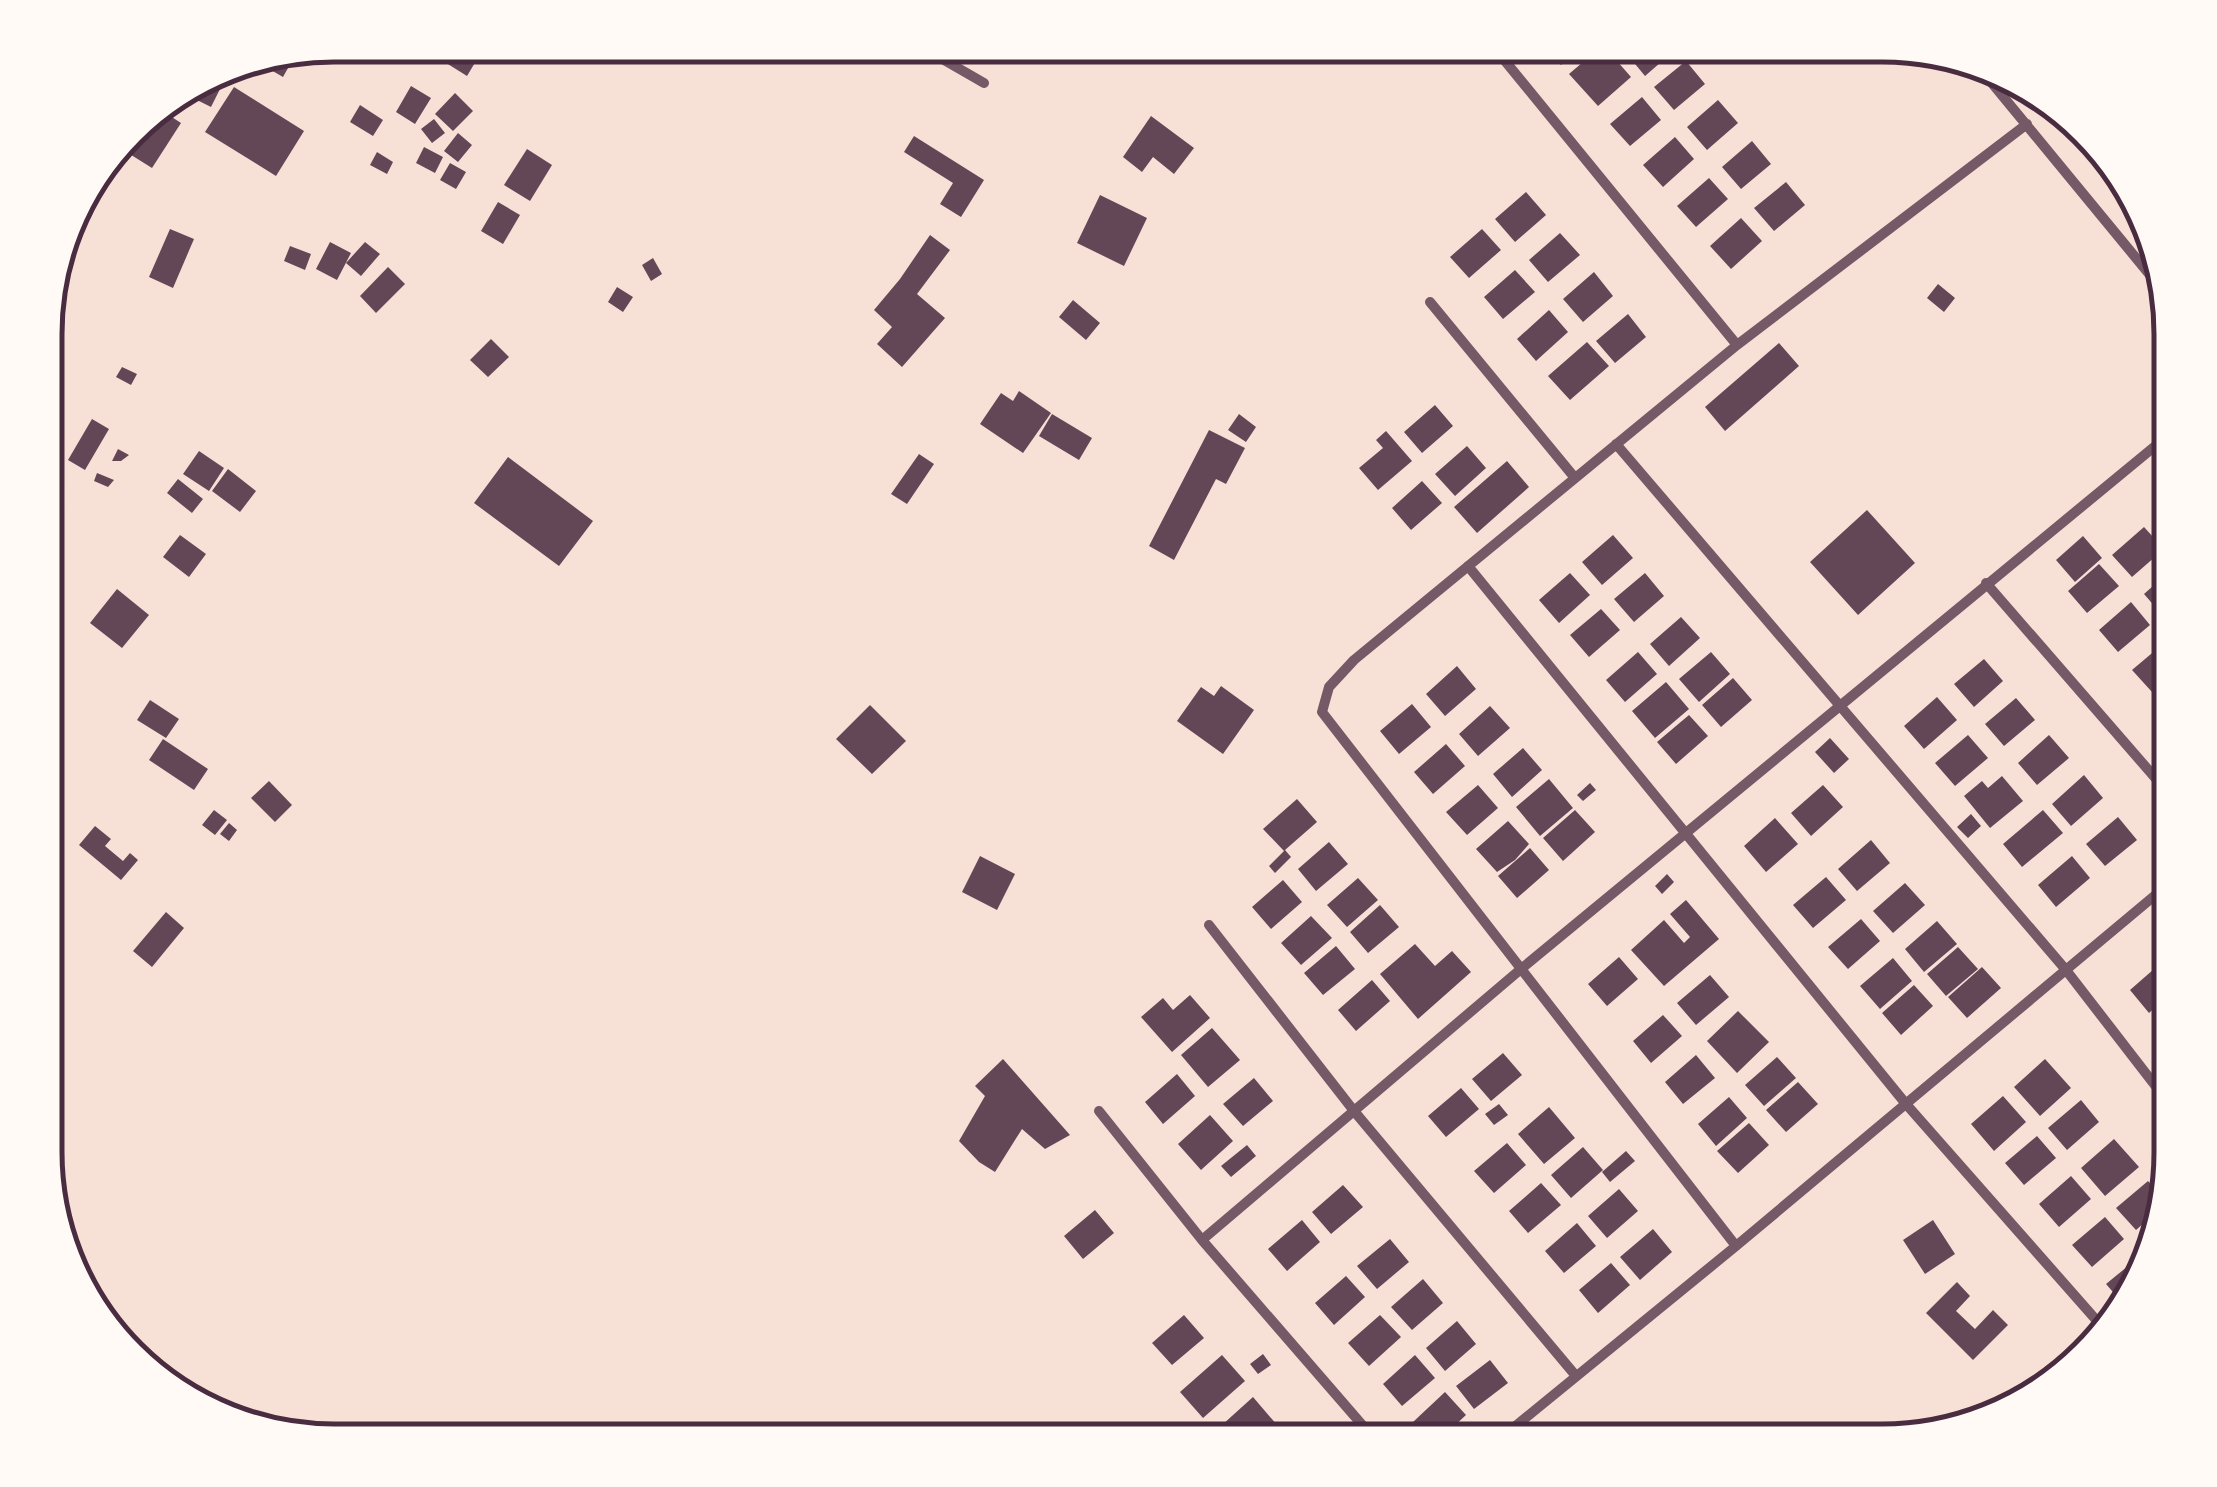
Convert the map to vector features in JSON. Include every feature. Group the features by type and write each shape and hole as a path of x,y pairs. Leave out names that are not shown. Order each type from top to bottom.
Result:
{"street":[{"path":"948,62 984,83"},
{"path":"1506,62 1737,345"},
{"path":"1997,88 2146,270"},
{"path":"1736,1246 1322,712 1330,687 1354,660 1737,345 2027,124"},
{"path":"1430,302 1575,478"},
{"path":"1616,444 2066,970 2154,1083"},
{"path":"1202,1240 1521,969 2154,448"},
{"path":"1468,566 1906,1104 2096,1320"},
{"path":"1986,583 2154,775"},
{"path":"1518,1424 2154,897"},
{"path":"1209,925 1354,1111 1576,1376"},
{"path":"1098,1111 1202,1240 1361,1424"}],"building":[{"path":"445,62 475,62 467,76"},
{"path":"1583,62 1618,62 1631,77 1598,106 1569,74"},
{"path":"1633,62 1661,62 1645,76"},
{"path":"1685,62 1705,84 1674,110 1654,87"},
{"path":"289,67 283,77 272,70"},
{"path":"411,86 431,98 415,124 396,112"},
{"path":"234,87 304,131 276,176 205,132"},
{"path":"220,88 211,107 197,100"},
{"path":"455,93 473,111 453,131 435,114"},
{"path":"1642,97 1661,120 1630,146 1610,124"},
{"path":"1718,100 1738,123 1707,150 1687,127"},
{"path":"360,105 383,120 373,136 350,122"},
{"path":"1151,116 1194,148 1174,174 1153,157 1142,172 1123,157"},
{"path":"172,117 181,123 152,168 130,155"},
{"path":"434,119 445,133 432,143 421,129"},
{"path":"458,133 472,145 458,162 444,151"},
{"path":"914,136 984,180 961,217 940,204 953,183 904,152"},
{"path":"1675,137 1694,159 1663,187 1643,165"},
{"path":"1752,141 1771,164 1741,189 1722,167"},
{"path":"424,147 443,157 435,173 416,163"},
{"path":"527,149 552,165 530,201 504,185"},
{"path":"377,152 393,162 387,174 370,165"},
{"path":"450,163 466,172 456,189 440,180"},
{"path":"1709,178 1728,199 1696,227 1677,206"},
{"path":"1786,182 1805,205 1774,231 1754,208"},
{"path":"1526,192 1546,215 1515,242 1495,219"},
{"path":"1100,195 1147,218 1124,266 1077,243"},
{"path":"498,202 520,215 503,244 481,231"},
{"path":"1741,218 1762,241 1731,269 1710,246"},
{"path":"170,229 194,239 173,288 149,277"},
{"path":"1482,229 1501,250 1469,278 1450,257"},
{"path":"1560,233 1580,255 1548,282 1529,260"},
{"path":"930,235 950,250 917,294 945,318 902,367 877,344 892,327 874,310"},
{"path":"330,242 351,253 337,280 316,269"},
{"path":"365,242 380,254 361,276 346,263"},
{"path":"290,246 311,254 305,270 284,261"},
{"path":"653,258 662,274 651,281 642,265"},
{"path":"388,267 405,284 376,313 360,296"},
{"path":"1515,270 1535,292 1503,319 1484,297"},
{"path":"1594,272 1613,296 1583,322 1563,299"},
{"path":"1938,284 1955,298 1944,312 1927,298"},
{"path":"617,287 633,297 623,312 608,302"},
{"path":"1073,300 1100,323 1086,340 1059,317"},
{"path":"1549,310 1568,332 1536,361 1517,339"},
{"path":"1628,314 1646,337 1615,363 1596,341"},
{"path":"491,339 509,357 488,377 470,360"},
{"path":"1587,342 1609,366 1570,400 1548,376"},
{"path":"1779,343 1799,366 1725,431 1705,407"},
{"path":"122,367 137,374 131,385 116,377"},
{"path":"1019,391 1051,413 1023,453 980,424 1001,393 1013,401"},
{"path":"1435,405 1453,426 1422,453 1404,432"},
{"path":"1052,414 1092,438 1079,460 1039,436"},
{"path":"1239,414 1256,427 1246,442 1228,430"},
{"path":"92,419 109,429 85,470 68,460"},
{"path":"1209,430 1245,448 1226,484 1216,479 1174,560 1149,546"},
{"path":"1386,431 1412,461 1378,490 1359,468 1383,448 1376,440"},
{"path":"1467,446 1486,468 1455,496 1435,474"},
{"path":"118,449 129,455 112,461"},
{"path":"199,451 224,468 209,491 183,474"},
{"path":"919,454 934,464 907,504 891,494"},
{"path":"508,457 593,521 559,566 474,503"},
{"path":"1507,461 1529,487 1477,533 1454,507"},
{"path":"228,469 256,491 240,512 212,491"},
{"path":"97,473 114,480 108,487 94,481"},
{"path":"178,479 203,499 192,513 167,493"},
{"path":"1422,481 1442,503 1411,530 1392,508"},
{"path":"1867,510 1915,563 1858,615 1810,562"},
{"path":"2144,527 2154,538 2154,558 2132,577 2112,555"},
{"path":"180,535 206,554 189,577 163,557"},
{"path":"1613,535 1633,558 1602,585 1582,562"},
{"path":"2083,536 2102,558 2075,582 2056,560"},
{"path":"2099,564 2119,586 2087,613 2068,591"},
{"path":"1570,573 1590,595 1559,623 1539,600"},
{"path":"1645,573 1664,596 1634,622 1614,599"},
{"path":"2154,585 2154,606 2144,594"},
{"path":"117,589 149,615 122,648 90,623"},
{"path":"2131,602 2150,625 2118,652 2099,630"},
{"path":"1601,609 1620,630 1589,657 1570,635"},
{"path":"1681,617 1700,638 1669,666 1650,644"},
{"path":"2154,651 2154,690 2152,692 2132,670"},
{"path":"1638,652 1657,674 1625,702 1606,680"},
{"path":"1711,652 1730,674 1699,702 1679,679"},
{"path":"1984,659 2003,681 1974,707 1954,684"},
{"path":"1457,666 1476,689 1445,716 1426,694"},
{"path":"1733,678 1752,700 1721,727 1702,705"},
{"path":"1666,682 1689,709 1655,738 1632,711"},
{"path":"1221,686 1254,710 1223,754 1177,721 1201,687 1214,696"},
{"path":"1937,697 1957,720 1924,749 1904,726"},
{"path":"2016,698 2035,720 2004,746 1985,724"},
{"path":"150,700 179,719 166,738 137,720"},
{"path":"1412,704 1431,727 1399,754 1380,731"},
{"path":"870,705 906,741 872,774 836,739"},
{"path":"1490,706 1510,728 1478,756 1459,734"},
{"path":"1689,715 1708,736 1676,764 1657,742"},
{"path":"1968,735 1988,758 1955,786 1935,763"},
{"path":"2049,735 2069,758 2037,785 2018,763"},
{"path":"1830,738 1849,759 1834,773 1815,752"},
{"path":"163,739 208,769 194,790 149,760"},
{"path":"1446,744 1465,766 1433,794 1414,772"},
{"path":"1523,748 1542,770 1512,797 1493,774"},
{"path":"2084,775 2103,798 2071,826 2052,804"},
{"path":"2002,776 2023,801 1990,828 1964,796 1982,781 1988,788"},
{"path":"1549,779 1573,808 1540,836 1516,807"},
{"path":"269,781 292,805 275,822 251,798"},
{"path":"1590,783 1596,790 1583,801 1577,795"},
{"path":"1478,785 1498,808 1467,835 1446,812"},
{"path":"1823,785 1843,807 1811,836 1791,813"},
{"path":"1297,799 1317,822 1285,850 1291,857 1275,873 1269,866 1284,851 1263,829"},
{"path":"214,810 227,820 215,835 202,825"},
{"path":"1575,810 1595,832 1563,861 1543,838"},
{"path":"2043,810 2063,833 2022,867 2003,844"},
{"path":"1971,814 1981,826 1968,838 1957,827"},
{"path":"2118,817 2137,840 2105,866 2086,844"},
{"path":"1775,818 1798,844 1766,872 1744,846"},
{"path":"1508,821 1529,844 1497,872 1476,849"},
{"path":"229,823 237,830 229,841 220,834"},
{"path":"95,826 111,839 105,846 123,861 130,853 138,860 121,880 79,845"},
{"path":"1871,840 1890,863 1857,891 1838,869"},
{"path":"1329,842 1348,864 1316,891 1298,869"},
{"path":"1530,848 1549,870 1517,898 1498,876"},
{"path":"980,856 1015,874 997,910 962,892"},
{"path":"2072,856 2090,878 2056,907 2038,885"},
{"path":"1667,874 1674,882 1662,894 1655,886"},
{"path":"1826,877 1846,900 1813,928 1793,905"},
{"path":"1358,878 1378,900 1347,927 1327,905"},
{"path":"1283,880 1302,902 1271,929 1252,907"},
{"path":"1905,883 1925,905 1893,933 1873,911"},
{"path":"1686,900 1719,939 1664,986 1631,950 1664,920 1684,943 1690,937 1670,914"},
{"path":"1380,905 1399,927 1368,953 1350,932"},
{"path":"166,912 184,928 152,967 133,951"},
{"path":"1311,916 1332,938 1301,965 1281,943"},
{"path":"1861,919 1880,941 1848,969 1828,947"},
{"path":"1937,921 1957,944 1924,972 1905,949"},
{"path":"1415,944 1435,966 1452,951 1471,972 1418,1019 1380,974"},
{"path":"1336,946 1355,969 1323,995 1304,973"},
{"path":"1958,947 1978,969 1946,996 1927,974"},
{"path":"1619,957 1638,979 1607,1006 1588,984"},
{"path":"1893,958 1912,981 1880,1009 1860,986"},
{"path":"1982,967 2001,988 1967,1018 1948,997"},
{"path":"2154,969 2154,1008 2149,1013 2130,990"},
{"path":"1710,975 1729,997 1696,1025 1677,1003"},
{"path":"1372,980 1390,1001 1356,1031 1338,1010"},
{"path":"1914,985 1933,1006 1901,1035 1882,1013"},
{"path":"1190,995 1210,1018 1172,1052 1141,1017 1163,998 1173,1010"},
{"path":"1738,1011 1769,1042 1737,1073 1707,1041"},
{"path":"1663,1015 1682,1036 1651,1063 1633,1041"},
{"path":"1212,1028 1240,1060 1208,1087 1181,1055"},
{"path":"1503,1053 1522,1075 1491,1101 1472,1079"},
{"path":"1696,1055 1715,1078 1683,1104 1665,1082"},
{"path":"1777,1057 1796,1078 1764,1106 1745,1085"},
{"path":"1003,1059 1070,1135 1045,1149 1022,1129 995,1172 959,1141 985,1096 975,1086"},
{"path":"2045,1059 2071,1088 2040,1116 2014,1087"},
{"path":"1177,1074 1195,1096 1163,1124 1145,1102"},
{"path":"1254,1078 1273,1101 1243,1126 1223,1104"},
{"path":"1798,1082 1818,1104 1786,1132 1766,1110"},
{"path":"1461,1088 1479,1109 1446,1137 1428,1116"},
{"path":"2003,1096 2026,1122 1994,1151 1971,1124"},
{"path":"1729,1097 1747,1118 1716,1146 1698,1124"},
{"path":"2081,1100 2099,1122 2067,1150 2048,1128"},
{"path":"1499,1104 1508,1115 1494,1125 1485,1114"},
{"path":"1549,1107 1575,1138 1544,1164 1518,1134"},
{"path":"1210,1115 1233,1141 1201,1170 1178,1144"},
{"path":"1749,1123 1769,1145 1738,1173 1717,1151"},
{"path":"2037,1136 2056,1158 2024,1185 2005,1163"},
{"path":"2114,1139 2139,1167 2105,1196 2081,1168"},
{"path":"1507,1143 1526,1165 1494,1193 1474,1171"},
{"path":"1247,1145 1256,1156 1231,1177 1221,1166"},
{"path":"1583,1147 1603,1170 1571,1198 1551,1175"},
{"path":"1626,1151 1635,1161 1610,1182 1602,1172"},
{"path":"2071,1176 2091,1199 2059,1227 2039,1204"},
{"path":"2148,1181 2152,1185 2144,1223 2136,1230 2116,1208"},
{"path":"1541,1183 1561,1205 1528,1233 1509,1211"},
{"path":"1343,1185 1363,1207 1331,1234 1312,1212"},
{"path":"1619,1189 1638,1211 1607,1238 1588,1216"},
{"path":"1095,1210 1114,1233 1083,1259 1064,1236"},
{"path":"2105,1217 2124,1239 2092,1267 2072,1245"},
{"path":"1302,1220 1320,1242 1287,1271 1268,1249"},
{"path":"1933,1220 1955,1254 1925,1274 1903,1240"},
{"path":"1577,1223 1596,1246 1564,1273 1545,1251"},
{"path":"1653,1229 1672,1252 1640,1280 1620,1257"},
{"path":"1390,1239 1409,1262 1377,1289 1357,1266"},
{"path":"1611,1263 1630,1285 1598,1313 1579,1290"},
{"path":"2129,1265 2114,1294 2106,1284"},
{"path":"1346,1276 1365,1297 1334,1325 1315,1303"},
{"path":"1423,1279 1443,1303 1412,1330 1391,1307"},
{"path":"1957,1282 1970,1296 1956,1311 1975,1329 1993,1310 2008,1325 1973,1360 1926,1313"},
{"path":"1184,1315 1204,1338 1172,1365 1152,1343"},
{"path":"1380,1315 1401,1337 1369,1366 1348,1343"},
{"path":"1457,1321 1476,1344 1445,1371 1426,1348"},
{"path":"1263,1354 1271,1365 1258,1374 1250,1364"},
{"path":"1222,1355 1245,1381 1203,1418 1180,1392"},
{"path":"1415,1355 1435,1378 1402,1406 1383,1384"},
{"path":"1490,1360 1508,1383 1474,1409 1456,1386"},
{"path":"1445,1392 1466,1415 1456,1424 1413,1422"},
{"path":"1253,1397 1276,1424 1223,1424"}]}
